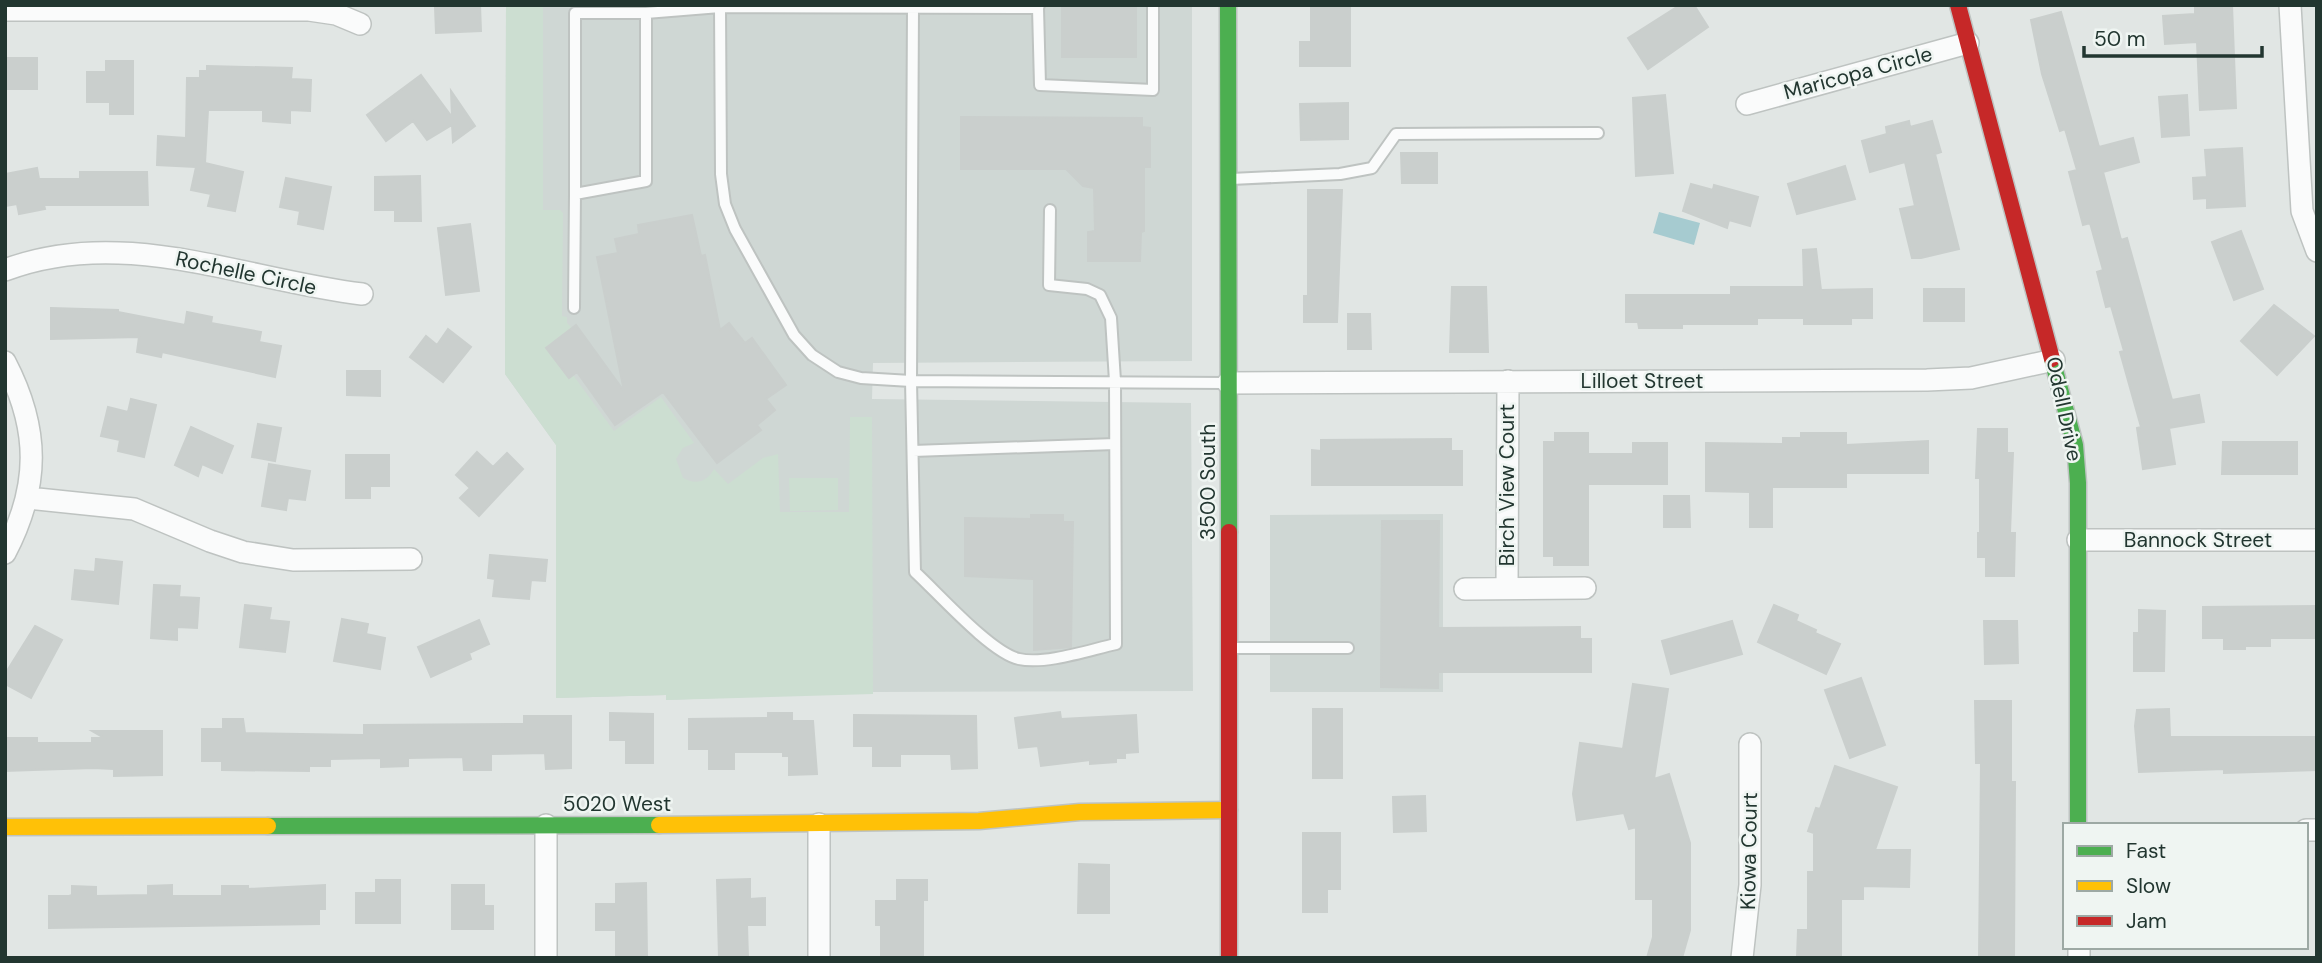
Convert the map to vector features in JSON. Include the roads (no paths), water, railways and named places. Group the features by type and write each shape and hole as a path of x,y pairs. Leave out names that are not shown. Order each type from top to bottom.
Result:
{"street":[{"name":"3500 South","path":"1228,5 1229,958"},
{"name":"Odell Drive","path":"1958,5 2075,445 2078,540 2078,823"},
{"path":"2290,5 2302,211 2317,251"},
{"path":"5,10 309,10 336,14 360,24"},
{"name":"Maricopa Circle","path":"1747,104 1968,43"},
{"name":"Rochelle Circle","path":"5,270 32,260 74,255 168,256 216,263 310,288 362,294"},
{"name":"Lilloet Street","path":"1228,383 1927,380 1971,378 2054,360"},
{"path":"5,362 22,397 32,442 33,468 28,498 5,553"},
{"name":"Birch View Court","path":"1507,588 1508,381"},
{"path":"28,498 134,509 243,552 293,560 411,559"},
{"name":"Bannock Street","path":"2078,540 2317,540"},
{"name":"Birch View Court","path":"1465,589 1585,588"},
{"name":"Kiowa Court","path":"1742,958 1750,885 1750,744"},
{"name":"5020 West","path":"5,827 820,824 979,821 1099,812 1228,810"},
{"path":"820,824 820,958"},
{"path":"546,825 546,958"}],"lane":[{"path":"574,308 575,13 646,13 720,7 1038,7 1040,85 1153,90 1153,5"},
{"path":"720,7 721,174 725,204 735,229 794,335 811,355 838,372 861,378 911,381 1228,383"},
{"path":"913,8 911,381 915,572 999,651 1020,660 1056,657 1116,644 1115,381 1111,318 1100,295 1087,289 1049,285 1050,211"},
{"path":"575,194 646,181 646,13"},
{"path":"1228,179 1340,174 1372,168 1396,134 1598,133"},
{"path":"914,451 1115,444"},
{"path":"1229,648 1348,648"}],"water":[{"path":"1659,212 1700,223 1694,245 1653,233"}]}
